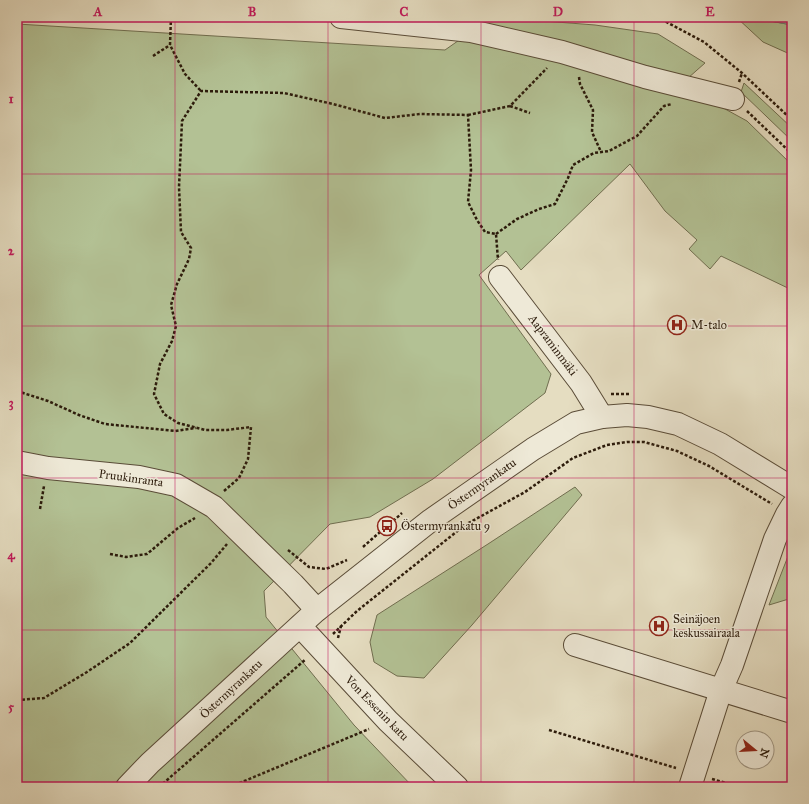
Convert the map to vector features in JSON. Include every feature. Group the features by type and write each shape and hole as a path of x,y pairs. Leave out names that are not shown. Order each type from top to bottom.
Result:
{"street":[{"path":"341,17 471,31 562,52 645,77 733,99"},
{"name":"Aapraminmäki","path":"500,277 582,383 602,416"},
{"name":"Östermyrankatu","path":"127,787 317,610 431,520 533,449 576,423 602,416 627,415 648,417 678,424 720,444 792,488"},
{"name":"Pruukinranta","path":"17,462 48,468 139,477 176,485 219,499 238,530 317,610"},
{"path":"692,780 721,690 740,663 775,539 790,510"},
{"name":"Von Essenin katu","path":"300,626 388,721 457,787"},
{"path":"575,645 792,712"}],"path":[{"path":"171,17 170,45 185,74 201,91 284,94 333,104 385,118 420,114 468,115 510,106 530,113"},
{"path":"657,17 704,42 742,73 792,120"},
{"path":"153,56 170,45"},
{"path":"575,56 580,84 593,110 592,132 601,152"},
{"path":"510,106 548,66"},
{"path":"110,554 126,557 147,554 178,528 219,499 239,478 248,459 251,427 205,430 178,423 164,414 154,394 160,364 172,341 176,326 171,305 177,284 189,259 191,248 182,232 181,224 179,187 182,121 201,91"},
{"path":"733,99 792,154"},
{"path":"468,115 471,170 468,202 485,232 496,234 517,219 538,209 555,204 573,165 594,153 610,151 637,136 664,106 674,103"},
{"path":"496,234 500,277"},
{"path":"17,391 48,401 105,424 175,431 197,428"},
{"path":"158,787 319,647 357,611 465,525 525,492 573,458 607,445 627,442 644,442 677,451 790,510"},
{"path":"17,700 44,698 87,672 130,643 211,563 238,530"},
{"path":"230,787 388,721"},
{"path":"548,730 692,780 740,787"}],"green space":[{"path":"492,17 595,25 658,34 705,63 670,94 716,104 747,121 792,165 792,290 721,256 710,269 689,249 697,240 665,211 630,164 521,270 506,251 479,275 551,374 545,393 433,479 370,517 330,524 264,591 266,617 354,725 413,787 17,787 17,24 445,50"},
{"path":"736,17 748,17 792,25 792,55 763,42"},
{"path":"744,83 792,128 792,141 741,92"},
{"path":"575,487 582,495 472,625 424,678 397,676 374,662 370,642 377,615"},
{"path":"792,546 792,598 769,605"}],"water":[{"path":"748,17 792,17 792,25"}],"place":[{"name":"M-talo","path":"677,325"},
{"name":"Östermyrankatu 9","path":"387,526"},
{"name":"Seinäjoen keskussairaala","path":"659,626"}]}
